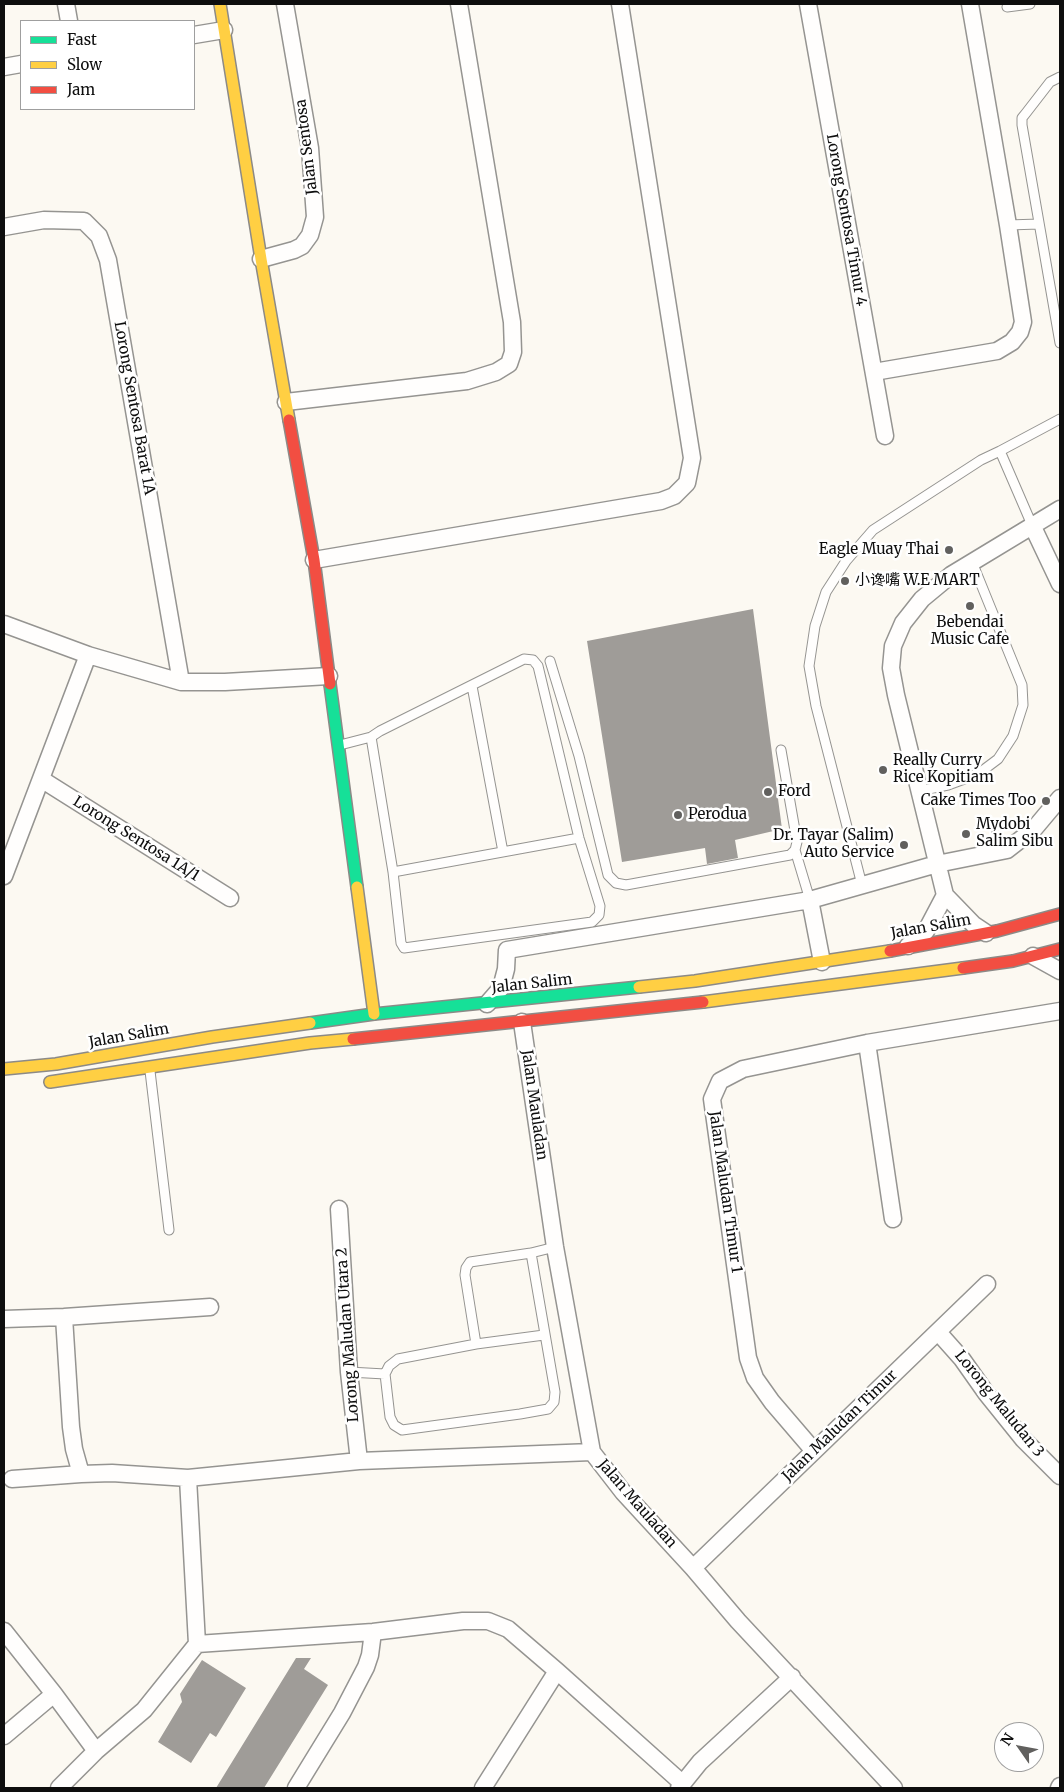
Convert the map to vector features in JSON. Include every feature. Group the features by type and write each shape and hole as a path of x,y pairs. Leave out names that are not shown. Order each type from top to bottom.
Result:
{"main road":[{"path":"220,4 261,259 314,560 374,1014"},
{"path":"991,932 1044,906"},
{"name":"Jalan Salim","path":"4,1069 56,1064 212,1037 374,1014 487,1004 695,981 822,962 991,932 1060,914"},
{"path":"42,1083 310,1043 522,1022 728,998 1013,961 1060,949"}],"street":[{"path":"66,4 69,20"},
{"name":"Jalan Sentosa","path":"261,259 302,246 310,235 315,217 310,148 286,4"},
{"path":"286,402 467,381 496,372 509,364 513,352 512,322 459,4"},
{"path":"314,560 661,501 674,496 687,483 692,458 620,4"},
{"name":"Lorong Sentosa Timur 4","path":"808,4 885,436"},
{"path":"874,372 997,350 1012,342 1020,332 1023,322 970,4"},
{"path":"195,35 224,30"},
{"path":"4,66 20,64"},
{"name":"Lorong Sentosa Barat 1A","path":"4,227 44,220 84,221 99,236 108,260 181,682"},
{"path":"991,932 974,925 945,895 896,695 891,668 893,646 903,623 922,599 951,575 1060,509"},
{"path":"1032,525 1060,584"},
{"path":"4,624 88,655 181,682 225,682 329,676"},
{"path":"4,876 88,655"},
{"name":"Lorong Sentosa 1A/1","path":"42,779 230,898"},
{"path":"487,1004 501,988 506,970 506,942 810,900 937,864 1007,850 1034,829 1060,798"},
{"path":"907,947 926,931 945,895"},
{"path":"810,900 822,962"},
{"path":"1033,956 1060,971"},
{"name":"Jalan Maludan Timur 1","path":"814,1451 772,1402 755,1378 748,1358 712,1099 720,1082 743,1068 867,1042 1060,1011"},
{"name":"Jalan Mauladan","path":"522,1022 555,1247 592,1452 624,1492 694,1568 738,1621 894,1788"},
{"path":"867,1042 893,1219"},
{"name":"Lorong Maludan Utara 2","path":"339,1208 348,1372 359,1461"},
{"name":"Jalan Maludan Timur","path":"694,1568 987,1284"},
{"path":"4,1319 210,1307"},
{"path":"64,1317 71,1427 74,1449 81,1474"},
{"name":"Lorong Maludan 3","path":"938,1332 962,1359 986,1393 1023,1439 1060,1476"},
{"path":"12,1479 112,1473 188,1478 359,1461 592,1452"},
{"path":"59,1788 96,1751 144,1710 197,1644 188,1478"},
{"path":"197,1644 373,1632 463,1621 488,1621 508,1629 557,1670 681,1786 700,1762 792,1677"},
{"path":"4,1631 96,1751"},
{"path":"296,1788 342,1714 366,1667 370,1655 373,1632"},
{"path":"483,1788 557,1670"},
{"path":"4,1736 54,1694"}],"lane":[{"path":"1007,7 1030,4"},
{"path":"1060,77 1050,82 1022,118 1060,343"},
{"path":"1008,225 1039,224"},
{"path":"862,885 816,706 809,666 815,626 826,592 846,561 873,530 980,460 1060,419"},
{"path":"1000,451 1032,525"},
{"path":"919,791 948,785 978,774 998,759 1013,736 1023,705 1022,685 972,562"},
{"path":"339,746 371,736 524,659 533,660 538,666 579,838 600,906 598,915 592,922 506,942 404,948 401,943 393,872 371,736"},
{"path":"550,661 579,756 608,875 616,883 626,885 790,855 795,850"},
{"path":"472,686 502,852"},
{"path":"781,750 797,842 795,850 810,900"},
{"path":"393,872 579,838"},
{"path":"149,1068 169,1230"},
{"path":"476,1344 465,1276 466,1268 470,1262 531,1253 555,1247"},
{"path":"531,1253 555,1392 554,1402 548,1409 520,1414 402,1430 394,1425 390,1417 385,1374 389,1366 398,1359 476,1344 544,1335"},
{"path":"348,1372 385,1374"}],"building":[{"path":"753,609 782,829 735,840 738,858 707,864 705,848 622,862 587,641"},
{"path":"296,1658 311,1658 304,1669 328,1685 264,1788 216,1788"},
{"path":"202,1660 246,1688 216,1737 210,1733 191,1763 158,1742 182,1702 180,1694"}],"traffic: fast":[{"path":"330,684 357,887"},
{"path":"310,1023 374,1014 639,987"}],"traffic: slow":[{"path":"220,4 289,420"},
{"path":"357,887 374,1014"},
{"path":"639,987 695,981 890,951"},
{"path":"703,1002 963,968"},
{"path":"4,1069 56,1064 212,1037 310,1023"},
{"path":"50,1082 310,1043 353,1039"}],"traffic: jam":[{"path":"289,420 314,560 330,684"},
{"path":"890,951 997,931 1060,914"},
{"path":"963,968 1013,961 1060,949"},
{"path":"353,1039 703,1002"}],"place":[{"name":"Eagle Muay Thai","path":"949,550"},
{"name":"小谗嘴 W.E MART","path":"845,581"},
{"name":"Bebendai Music Cafe","path":"970,606"},
{"name":"Really Curry Rice Kopitiam","path":"883,770"},
{"name":"Ford","path":"768,792"},
{"name":"Cake Times Too","path":"1046,801"},
{"name":"Perodua","path":"678,815"},
{"name":"Mydobi Salim Sibu","path":"966,834"},
{"name":"Dr. Tayar (Salim) Auto Service","path":"904,845"}]}
